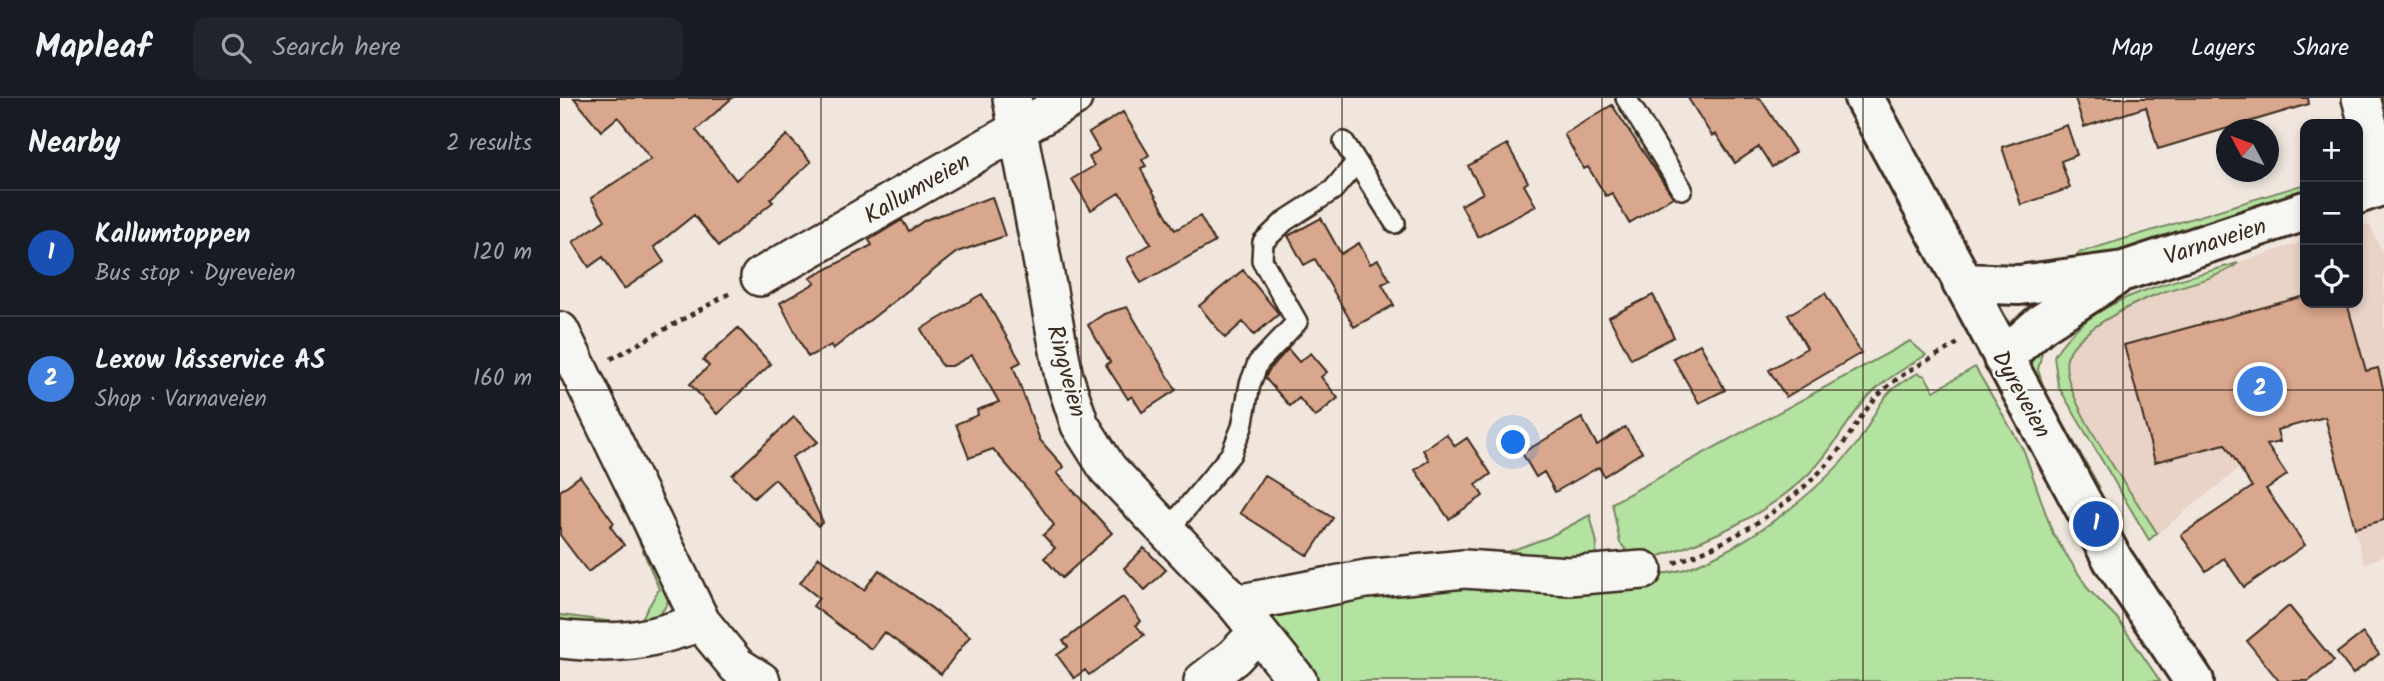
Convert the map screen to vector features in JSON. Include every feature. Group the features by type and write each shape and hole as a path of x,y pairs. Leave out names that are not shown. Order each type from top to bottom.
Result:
{"main road":[{"name":"Dyreveien","path":"1864,98 2113,560 2194,681"},
{"path":"2363,192 2384,184"},
{"name":"Varnaveien","path":"2124,271 2300,213"},
{"path":"1962,283 2019,285 2124,271"},
{"path":"1994,342 2041,324 2124,271"}],"street":[{"name":"Kallumveien","path":"760,277 1014,114 1073,98"},
{"path":"2361,98 2384,184"},
{"name":"Ringveien","path":"1014,114 1064,377 1080,425 1108,469 1247,618 1298,681"},
{"path":"560,331 701,622 737,666 761,681"},
{"path":"1203,681 1234,657 1247,618 1366,579 1464,569 1569,576 1643,570"},
{"path":"560,639 613,644 632,642 653,639 701,622"}],"lane":[{"path":"1626,98 1682,189"},
{"path":"1344,142 1355,164 1395,223"},
{"path":"1166,533 1231,454 1242,427 1250,384 1258,363 1297,323 1262,260 1263,242 1285,221 1333,190 1355,164"}],"path":[{"path":"581,376 760,277"},
{"path":"1643,570 1667,566 1701,553 1774,512 1830,461 1873,400 1888,385 1994,342"}],"shaded area":[{"path":"2363,224 2371,227 2384,256 2384,556 2364,563 2325,417 2277,430 2280,442 2268,446 2149,540 2058,386 2054,356 2063,341 2100,312 2124,299 2300,243 2300,308 2363,308"}],"green space":[{"path":"2300,186 2300,196 2158,242 2072,264 2078,253"},
{"path":"2238,263 2210,278 2155,295 2119,312 2083,336 2068,355 2067,371 2073,393 2100,445 2157,533 2149,540 2058,386 2054,356 2070,335 2089,318 2112,305 2162,285"},
{"path":"1910,341 1926,355 1892,376 1869,395 1819,463 1780,498 1736,525 1712,536 1638,563 1620,543 1612,503"},
{"path":"2038,346 2043,347 2038,370 2045,391 2100,488 2061,436 2037,392 2031,369"},
{"path":"1975,367 2024,451 2053,534 2089,590 2117,618 2160,681 1308,681 1257,609 1315,595 1635,577 1688,568 1734,546 1801,500 1840,464 1856,445 1880,404 1900,384 1918,373 1925,376 1934,391"},
{"path":"1590,515 1597,543 1595,558 1580,568 1502,554 1549,537"},
{"path":"635,521 670,590 667,604 651,628 560,626 560,615 638,625 659,589 631,522"}],"building":[{"path":"574,98 732,98 696,130 736,180 787,135 811,162 770,199 773,202 719,246 694,215 654,247 664,262 624,289 603,257 589,267 573,242 605,220 591,198 651,159 618,117 601,131"},
{"path":"1688,98 1760,98 1795,152 1772,167 1759,147 1735,163 1716,134 1712,136"},
{"path":"2075,98 2308,98 2309,104 2259,119 2216,119 2216,132 2158,149 2146,107 2084,127"},
{"path":"1612,105 1673,197 1629,223 1612,193 1606,196 1588,167 1584,169 1564,134"},
{"path":"1123,112 1149,155 1142,160 1146,166 1141,168 1145,178 1175,230 1200,216 1215,242 1141,283 1127,258 1151,244 1124,198 1119,193 1091,210 1072,179 1094,166 1089,157 1099,150 1089,133"},
{"path":"2067,125 2077,155 2061,161 2070,188 2021,205 2002,147"},
{"path":"1507,144 1528,182 1524,185 1536,206 1478,237 1461,205 1483,193 1468,166"},
{"path":"992,197 1005,236 957,252 833,349 831,345 808,357 780,303 815,283 810,278 872,245 869,240 902,220 909,231 925,220"},
{"path":"1321,218 1341,254 1359,243 1370,264 1378,260 1390,280 1382,284 1394,305 1354,327 1315,259 1304,265 1288,236"},
{"path":"1243,270 1279,314 1254,335 1243,322 1225,338 1199,306"},
{"path":"1825,293 1861,353 1786,397 1769,370 1807,348 1788,315"},
{"path":"982,294 1021,362 1013,366 1040,440 1064,467 1057,473 1112,533 1062,578 1044,558 1055,548 1043,535 1054,525 993,449 969,458 956,424 978,415 977,410 999,402 972,355 952,366 942,366 921,329"},
{"path":"1653,295 1674,337 1631,359 1609,317"},
{"path":"2300,297 2300,308 2348,308 2366,371 2378,368 2384,392 2384,520 2355,528 2325,417 2277,430 2280,442 2267,445 2287,475 2266,489 2305,545 2244,587 2224,558 2206,571 2181,535 2252,487 2225,444 2155,462 2124,345"},
{"path":"1127,307 1176,390 1142,412 1132,396 1128,399 1106,365 1110,362 1088,325 1104,314"},
{"path":"738,328 771,364 717,414 690,384 709,366 703,360"},
{"path":"1700,344 1725,390 1699,403 1673,358"},
{"path":"1288,349 1299,362 1311,353 1327,372 1321,377 1338,398 1315,417 1299,398 1290,406 1265,378"},
{"path":"794,417 818,442 792,457 823,522 818,526 775,479 754,498 732,475"},
{"path":"1582,418 1597,445 1625,427 1642,452 1604,476 1599,467 1555,492 1544,472 1536,477 1522,453"},
{"path":"1446,434 1455,446 1467,438 1491,474 1476,485 1483,496 1449,519 1415,470 1429,460 1423,450"},
{"path":"1264,475 1333,518 1308,556 1240,513"},
{"path":"580,476 614,523 610,526 624,545 588,572 560,535 560,491"},
{"path":"1144,548 1166,570 1145,590 1124,568"},
{"path":"819,557 864,590 879,570 970,636 941,674 884,632 871,649 813,606 819,598 800,583"},
{"path":"1123,597 1141,621 1136,625 1144,635 1089,675 1085,670 1074,678 1057,655 1068,647 1063,641"},
{"path":"2289,606 2334,661 2309,681 2279,681 2247,641"},
{"path":"2363,633 2379,654 2353,674 2337,653"}],"place":[{"name":"Lexow låsservice AS","path":"2260,389"},
{"name":"Kallumtoppen","path":"2096,524"}]}
